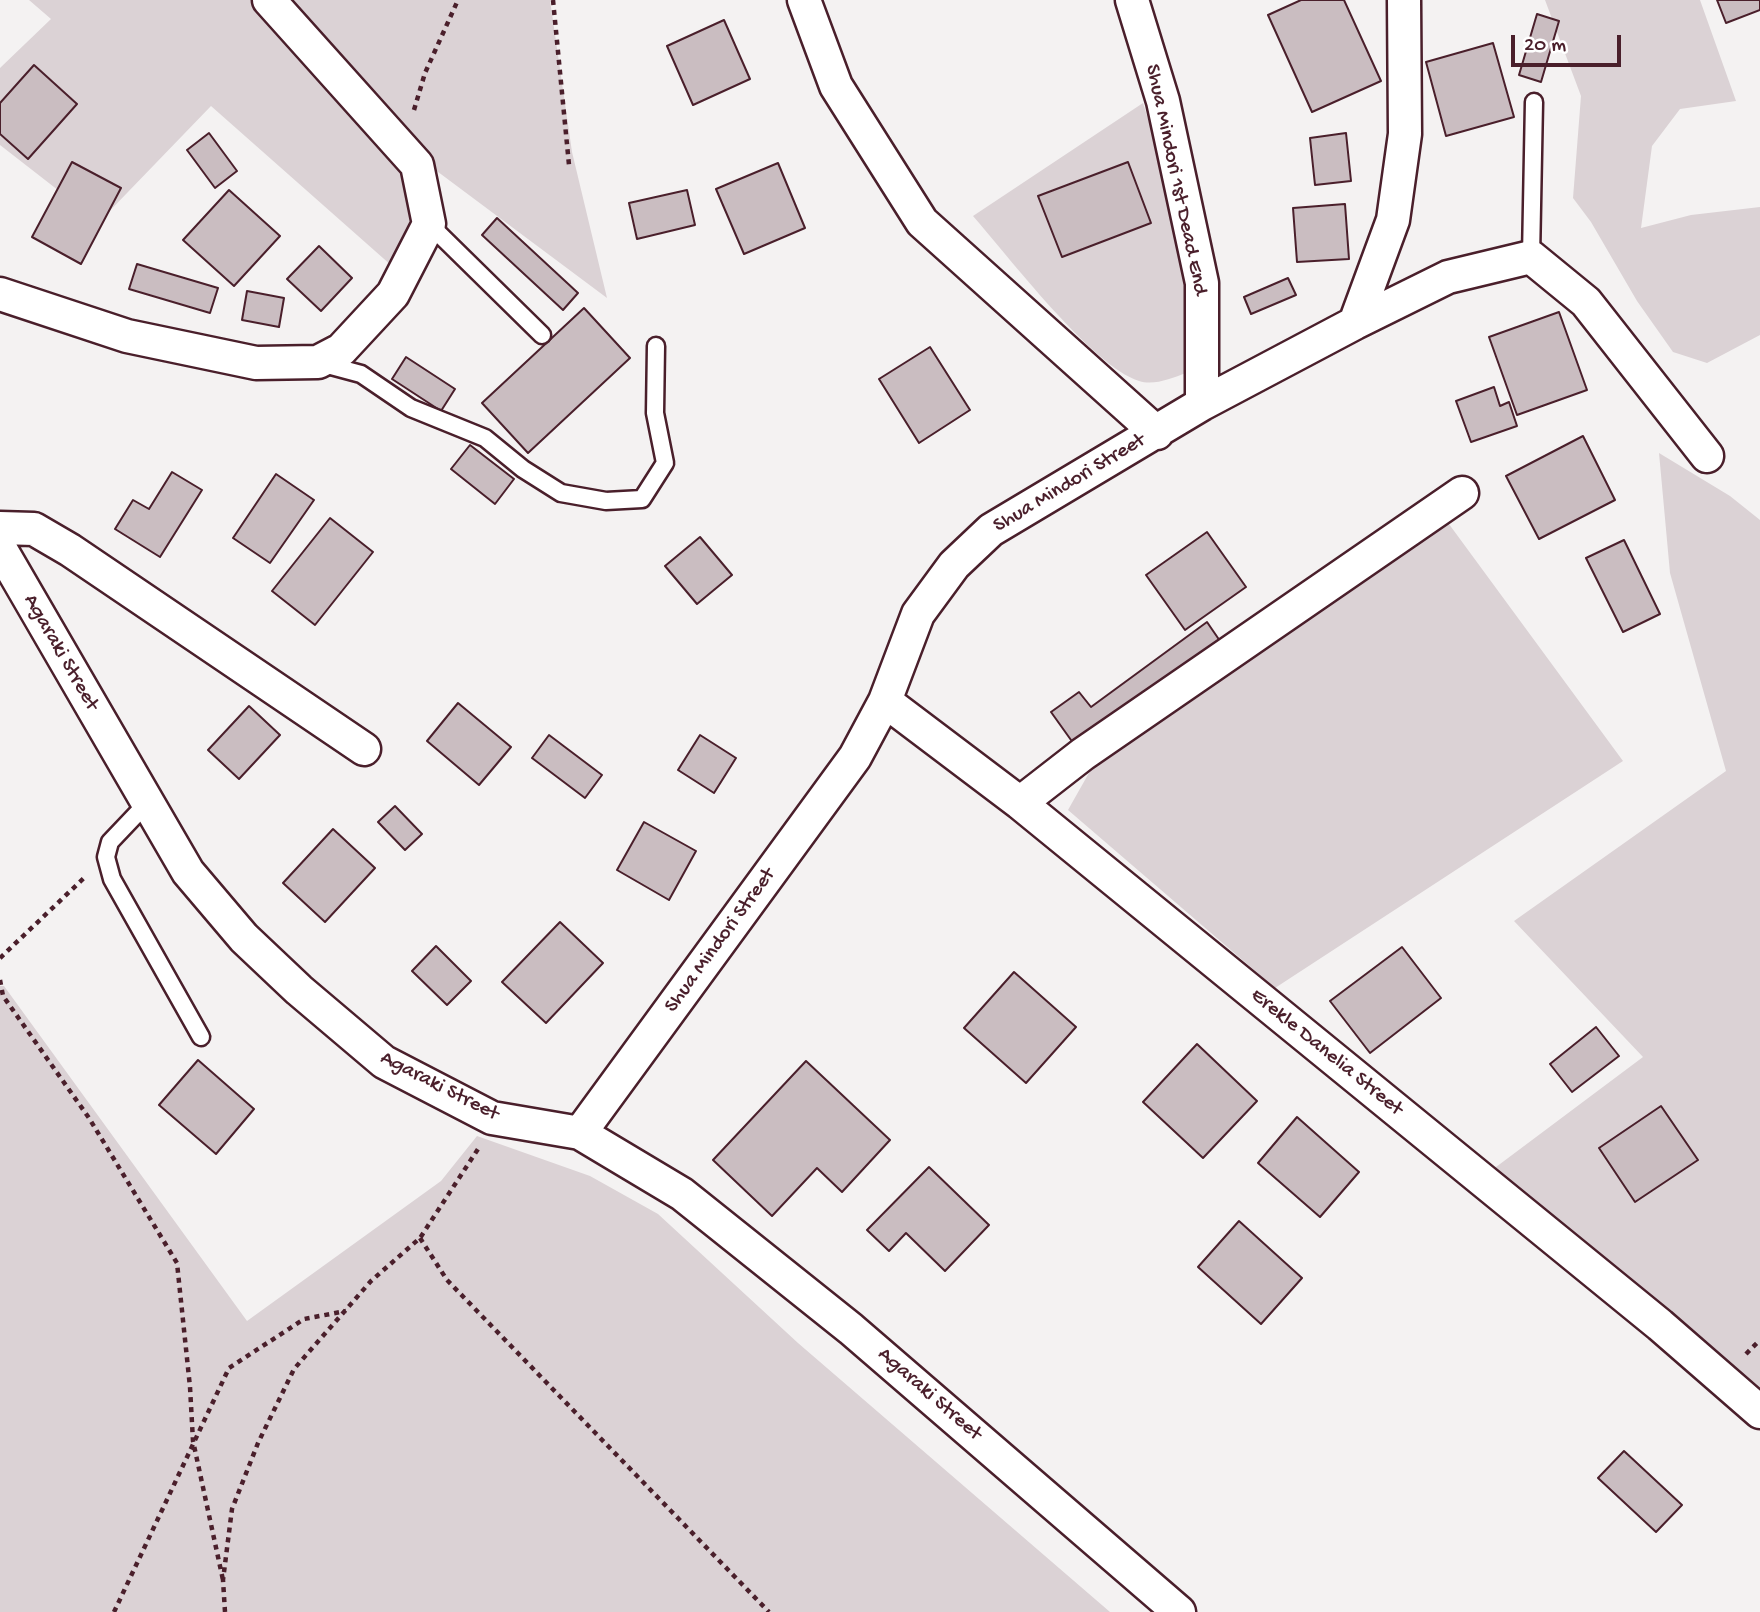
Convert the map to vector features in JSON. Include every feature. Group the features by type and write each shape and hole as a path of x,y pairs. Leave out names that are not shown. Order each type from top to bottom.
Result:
{"street":[{"path":"0,293 127,336 256,363 318,362 341,350 393,294 429,224 417,165 269,0"},
{"path":"804,0 836,86 922,222 1157,433"},
{"name":"Shua Mindori 1st Dead End","path":"1132,0 1163,101 1202,283 1202,404"},
{"path":"1355,323 1393,220 1405,134 1404,0"},
{"path":"1531,257 1586,302 1707,456"},
{"name":"Shua Mindori Street","path":"580,1133 855,757 885,701 918,614 954,565 991,530 1202,404 1355,323 1448,277 1531,257"},
{"path":"1020,803 1083,754 1462,493"},
{"path":"0,528 34,529 69,550 365,749"},
{"name":"Agaraki Street","path":"0,548 188,872 244,938 299,990 384,1062 492,1118 580,1133 682,1194 851,1329 1179,1612"},
{"name":"Erekle Danelia Street","path":"885,701 1020,803 1660,1325 1760,1412"}],"lane":[{"path":"1531,257 1534,102"},
{"path":"429,224 542,335"},
{"path":"318,362 361,374 411,408 485,438 523,469 561,493 606,500 642,499 665,463 655,412 656,346"},
{"path":"148,802 110,842 106,858 112,879 201,1037"}],"path":[{"path":"417,165 410,122 425,73 458,0"},
{"path":"553,0 569,165"},
{"path":"0,958 106,858"},
{"path":"0,979 3,996 89,1118 177,1263 193,1441 223,1580 225,1612"},
{"path":"223,1580 232,1509 258,1444 294,1369 371,1281 420,1238 463,1174 492,1118"},
{"path":"420,1238 447,1280 769,1612"},
{"path":"114,1612 229,1368 304,1319 347,1311"}],"shaded area":[{"path":"29,0 550,0 572,152 607,298 414,154 413,220 392,266 211,106 99,222 0,145 0,68 51,19"},
{"path":"1545,0 1700,0 1736,101 1680,109 1652,146 1641,228 1691,215 1760,207 1760,335 1707,363 1673,352 1637,301 1591,222 1573,198 1581,96"},
{"path":"1143,103 1190,253 1201,342 1186,373 1151,383 1139,381 1120,371 1098,355 1052,308 973,216"},
{"path":"1659,453 1730,496 1760,520 1760,1392 1492,1170 1643,1057 1514,921 1726,771 1670,573"},
{"path":"1446,520 1623,761 1275,988 1068,810 1094,764"},
{"path":"0,986 4,986 247,1321 441,1181 477,1136 590,1176 658,1214 798,1343 1110,1612 0,1612"}],"building":[{"path":"1301,0 1344,0 1381,81 1312,112 1268,15"},
{"path":"1717,0 1760,0 1760,10 1726,23"},
{"path":"1537,14 1559,21 1541,82 1519,75"},
{"path":"724,20 750,79 693,105 667,46"},
{"path":"1493,43 1514,117 1446,136 1426,62"},
{"path":"34,65 77,104 28,159 0,134 0,103"},
{"path":"209,133 237,171 215,188 187,150"},
{"path":"1346,133 1351,181 1315,185 1310,138"},
{"path":"72,162 121,188 81,264 32,237"},
{"path":"1128,162 1151,223 1062,257 1038,196"},
{"path":"778,163 805,228 744,254 716,189"},
{"path":"229,190 280,236 234,286 183,240"},
{"path":"687,190 695,225 637,239 629,203"},
{"path":"1345,204 1349,259 1297,262 1293,208"},
{"path":"497,218 578,293 563,310 482,235"},
{"path":"319,246 352,278 321,311 287,279"},
{"path":"137,264 218,288 210,313 129,289"},
{"path":"1288,278 1296,295 1251,314 1244,297"},
{"path":"247,291 284,298 279,327 242,320"},
{"path":"584,308 630,358 528,453 482,403"},
{"path":"1559,312 1587,390 1517,415 1489,337"},
{"path":"930,347 970,410 919,443 879,379"},
{"path":"406,357 455,389 441,411 392,379"},
{"path":"1494,387 1500,406 1509,402 1517,426 1471,442 1456,401"},
{"path":"1583,436 1615,500 1539,539 1506,476"},
{"path":"470,445 514,479 495,504 451,469"},
{"path":"172,472 202,490 160,557 115,529 133,500 149,509"},
{"path":"276,474 314,500 270,563 233,538"},
{"path":"330,518 373,552 315,625 272,591"},
{"path":"1207,532 1246,587 1185,630 1146,575"},
{"path":"700,537 732,575 697,604 665,566"},
{"path":"1624,540 1660,614 1623,632 1586,558"},
{"path":"1207,622 1220,641 1076,747 1051,712 1079,692 1091,707"},
{"path":"458,703 511,747 479,785 427,741"},
{"path":"249,706 280,735 239,779 208,750"},
{"path":"549,735 602,775 585,798 532,758"},
{"path":"700,735 736,758 714,793 678,770"},
{"path":"395,806 422,834 405,850 378,822"},
{"path":"644,822 696,851 669,900 617,870"},
{"path":"333,829 375,868 325,922 283,883"},
{"path":"560,922 603,963 546,1023 502,982"},
{"path":"436,946 471,981 447,1005 412,971"},
{"path":"1402,947 1441,998 1370,1053 1330,1001"},
{"path":"1014,972 1076,1027 1026,1083 964,1028"},
{"path":"1596,1027 1619,1056 1572,1092 1550,1064"},
{"path":"1197,1044 1257,1101 1203,1158 1143,1102"},
{"path":"198,1060 254,1109 216,1154 159,1105"},
{"path":"806,1061 890,1140 842,1192 817,1168 772,1216 713,1160"},
{"path":"1661,1106 1698,1160 1635,1202 1599,1148"},
{"path":"1297,1117 1359,1172 1320,1217 1258,1163"},
{"path":"929,1167 989,1225 945,1271 906,1233 889,1251 867,1230"},
{"path":"1239,1221 1302,1278 1261,1324 1198,1267"},
{"path":"1624,1451 1682,1505 1656,1532 1598,1478"}]}
